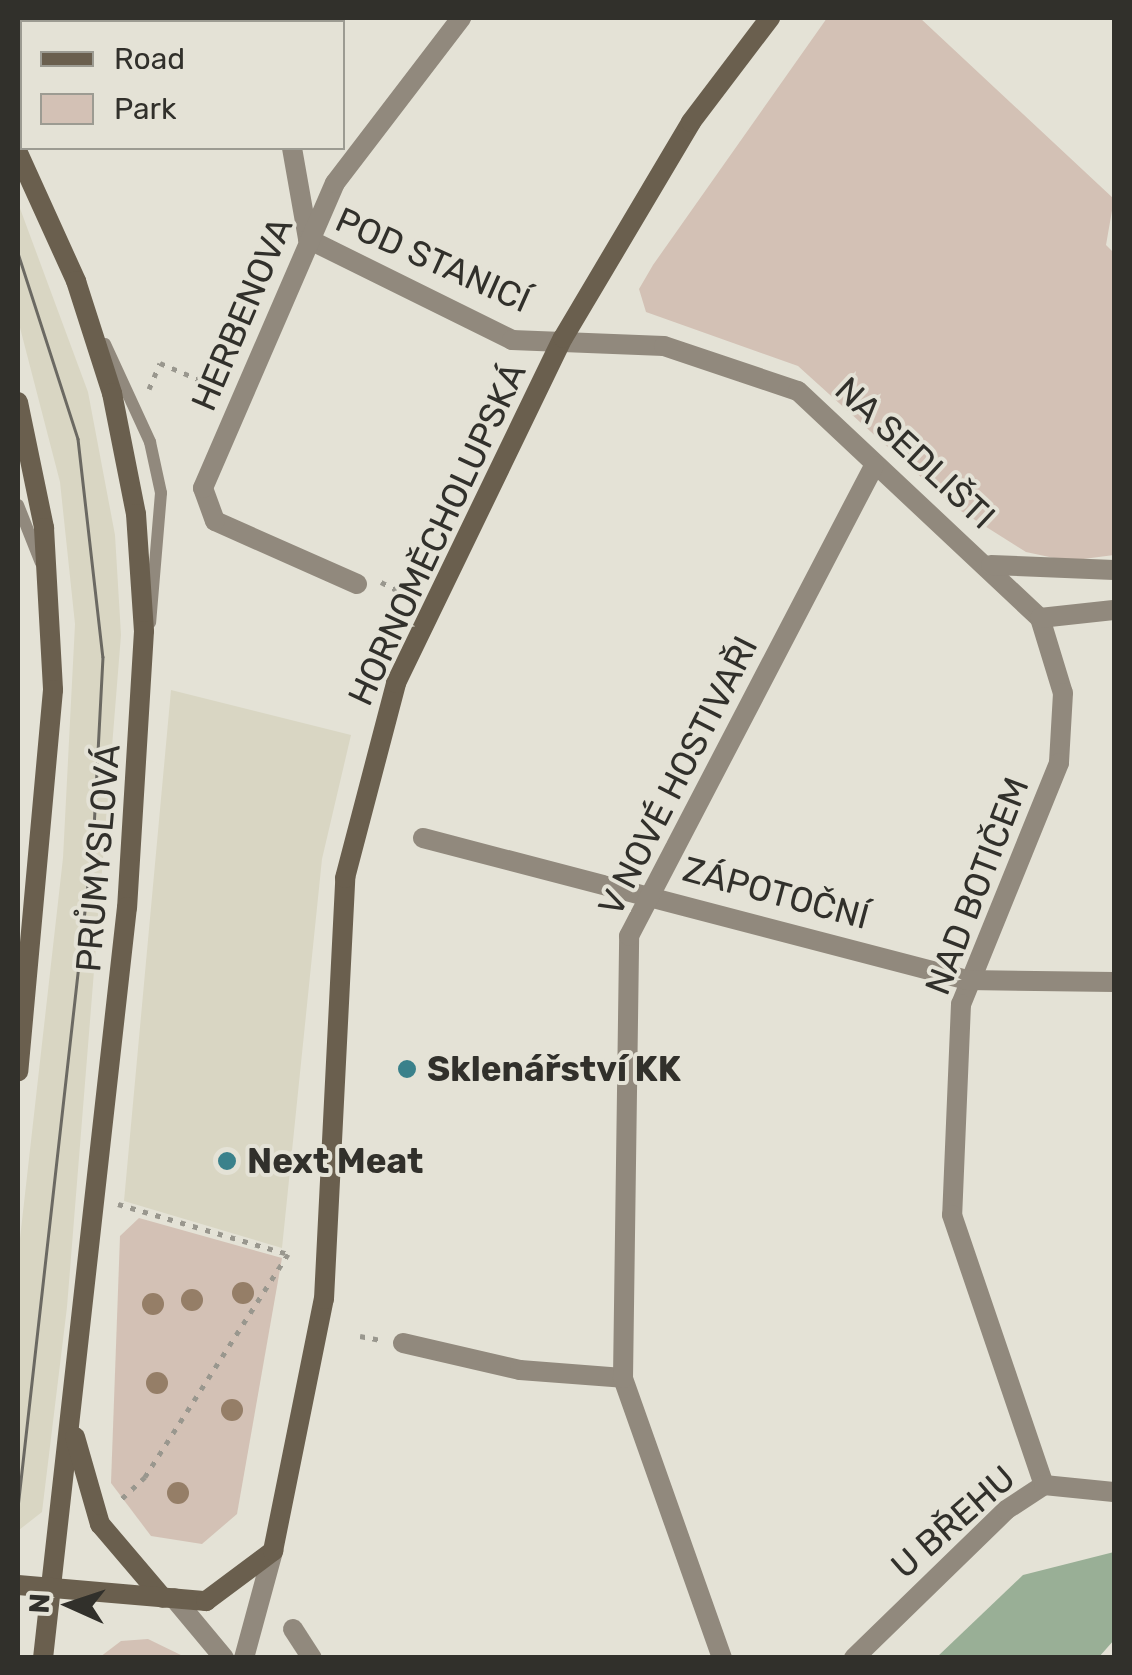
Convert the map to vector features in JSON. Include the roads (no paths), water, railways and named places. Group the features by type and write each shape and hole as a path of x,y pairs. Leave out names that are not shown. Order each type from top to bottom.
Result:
{"main road":[{"name":"HORNOMĚCHOLUPSKÁ","path":"272,1551 324,1299 340,944 357,812 396,682 563,338 691,122 770,18"},
{"name":"PRŮMYSLOVÁ","path":"18,153 76,281 129,473 144,670 43,1658"},
{"name":"PRŮMYSLOVÁ","path":"18,402 50,584 50,747 18,1071"},
{"path":"72,1403 91,1506 168,1598"},
{"path":"18,1585 168,1598 226,1594 272,1551"}],"street":[{"name":"HERBENOVA","path":"357,584 215,521 203,488 308,238 374,125 461,18"},
{"name":"POD STANICÍ","path":"292,150 308,238 512,340 563,338"},
{"name":"NA SEDLIŠTI","path":"563,338 664,346 769,378 832,414 874,466 990,564"},
{"name":"V NOVÉ HOSTIVAŘI","path":"722,1658 622,1378 627,952 650,892 874,466"},
{"path":"990,564 1114,570"},
{"name":"NAD BOTIČEM","path":"990,564 1040,618 1063,693 1060,763 967,980 952,1215 1044,1485"},
{"path":"1040,618 1114,610"},
{"name":"ZÁPOTOČNÍ","path":"423,838 650,892 967,980 1114,982"},
{"path":"403,1344 520,1370 622,1378"},
{"name":"U BŘEHU","path":"854,1658 1006,1510 1044,1485 1114,1492"},
{"name":"HORNOMĚCHOLUPSKÁ","path":"244,1658 272,1551"},
{"path":"168,1598 224,1658"},
{"path":"292,1628 312,1658"}],"lane":[{"path":"18,505 50,584"}],"tram line":[{"path":"18,253 78,439 103,657 94,831 18,1507"}],"place":[{"name":"Sklenářství KK","path":"407,1069"},
{"name":"Next Meat","path":"227,1161"}]}
